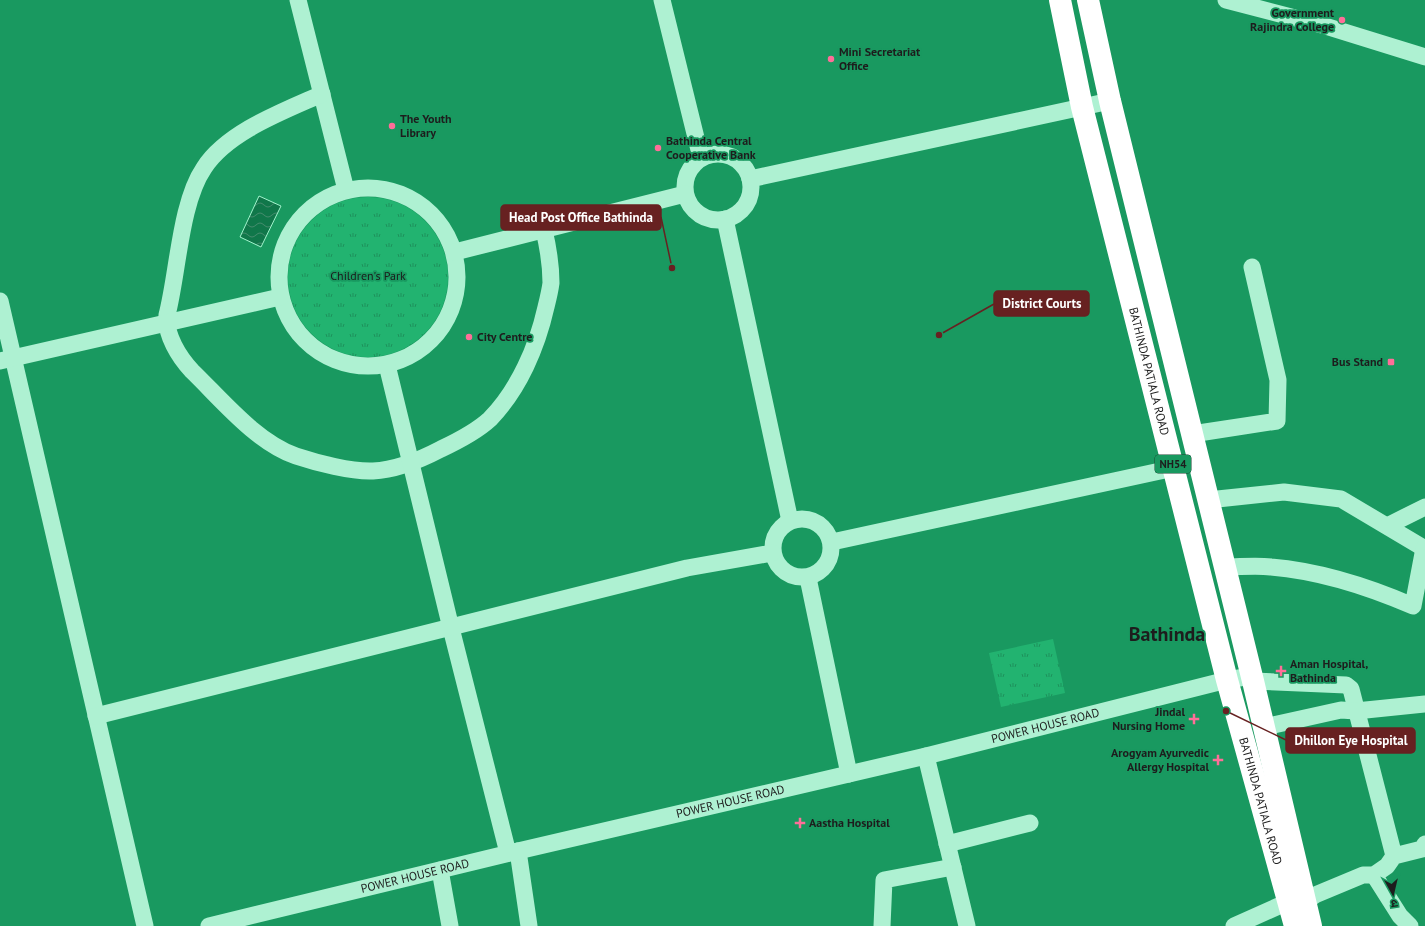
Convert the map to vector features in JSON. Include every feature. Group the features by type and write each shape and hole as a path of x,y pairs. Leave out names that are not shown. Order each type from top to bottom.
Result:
{"highway":[{"name":"BATHINDA PATIALA ROAD","path":"1060,0 1082,107 1227,680 1297,901 1295,926"},
{"name":"NH54","path":"1088,0 1110,101 1264,727 1297,901 1311,926"}],"street":[{"path":"298,0 346,190"},
{"path":"662,0 701,158"},
{"path":"1226,0 1424,54"},
{"path":"322,94 248,130 221,149 204,168 194,189 188,208 176,265 167,323 175,346 184,362 192,371 247,425 283,449 296,456 347,468 372,471 394,469 410,462 427,458 480,427 502,405 523,374 543,319 551,285 544,230"},
{"path":"750,179 1110,101"},
{"path":"716,154 731,156 746,170 750,179 751,190 748,200 739,212 725,219 715,220 704,217 696,212 689,204 685,194 684,184 692,165 701,158 716,154"},
{"path":"374,187 401,193 425,206 444,227 455,252 458,281 452,310 437,335 415,354 388,364 360,366 332,359 309,345 291,323 280,297 278,270 285,242 299,219 320,200 346,190 374,187"},
{"path":"455,252 685,194"},
{"path":"725,219 790,521"},
{"path":"1192,434 1278,422 1278,380 1252,267"},
{"path":"7,360 280,297"},
{"path":"0,301 7,360 96,716 145,926"},
{"path":"388,364 450,628 513,852 529,926"},
{"path":"832,542 1174,468"},
{"path":"1208,500 1284,492 1341,499 1424,548 1413,606 1382,592 1318,575 1270,566 1224,567"},
{"path":"1388,526 1425,508"},
{"path":"797,519 812,520 826,530 832,542 830,559 822,571 808,578 791,576 778,566 772,553 774,538 781,526 790,521 797,519"},
{"path":"96,716 687,568 772,553"},
{"path":"808,578 849,774"},
{"name":"POWER HOUSE ROAD","path":"209,926 513,852 926,756 1227,680 1252,679 1346,685 1351,689 1394,856"},
{"path":"1264,727 1341,710 1356,711 1425,704"},
{"path":"926,756 967,926"},
{"path":"947,844 1030,823"},
{"path":"1234,926 1363,875 1374,875 1387,866 1394,856 1422,850 1425,844"},
{"path":"882,926 884,880 953,867"},
{"path":"440,870 450,926"},
{"path":"1374,875 1400,916 1410,926"}],"green space":[{"name":"Children's Park","path":"376,197 391,200 406,206 425,220 435,232 442,246 447,261 447,293 442,308 435,322 425,334 413,344 391,354 376,357 360,357 345,354 323,344 311,334 301,322 289,293 288,269 291,254 301,232 311,220 323,210 352,198"},
{"path":"1053,639 1065,693 1001,707 989,653"}],"water":[{"path":"259,196 281,206 261,247 240,237"}],"place":[{"name":"Government Rajindra College","path":"1342,20"},
{"name":"Mini Secretariat Office","path":"831,59"},
{"name":"The Youth Library","path":"392,126"},
{"name":"Bathinda Central Cooperative Bank","path":"658,148"},
{"name":"Head Post Office Bathinda","path":"672,268"},
{"name":"District Courts","path":"939,335"},
{"name":"City Centre","path":"469,337"},
{"name":"Bus Stand","path":"1391,362"},
{"name":"Aman Hospital, Bathinda","path":"1281,671"},
{"name":"Dhillon Eye Hospital","path":"1226,711"},
{"name":"Jindal Nursing Home","path":"1194,719"},
{"name":"Arogyam Ayurvedic Allergy Hospital","path":"1218,760"},
{"name":"Aastha Hospital","path":"800,823"}],"district":[{"name":"Bathinda","path":"1167,634"}]}
